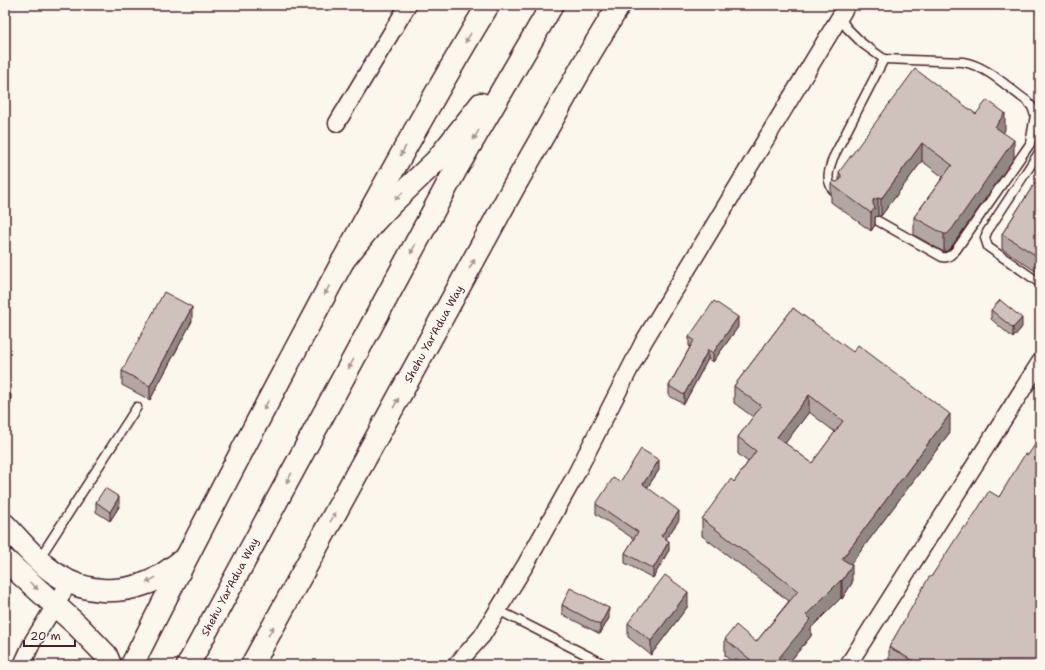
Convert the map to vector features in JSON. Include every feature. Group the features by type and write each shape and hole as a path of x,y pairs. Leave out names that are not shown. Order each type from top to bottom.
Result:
{"main road":[{"path":"132,665 184,559 342,262 404,150 488,5"},
{"name":"Shehu Yar'Adua Way","path":"188,665 451,178 552,5"},
{"name":"Shehu Yar'Adua Way","path":"252,665 508,197 619,5"},
{"path":"342,262 374,222 436,161 480,104 525,51"},
{"path":"5,526 38,560 59,576 80,586 104,591 127,589 148,583 184,559"},
{"path":"5,560 77,625 106,655 110,665"}],"street":[{"path":"337,123 408,5"},
{"path":"456,665 482,636 526,564 574,478 644,341 843,11"},
{"path":"848,665 1040,362"},
{"path":"22,665 33,641 70,581"}],"lane":[{"path":"843,11 847,28 863,44 884,58 963,62 973,64 987,72 1026,100 1032,107 1035,115 1030,144 956,250 949,257 942,257 878,221"},
{"path":"836,194 829,182 828,172 833,158 884,58"},
{"path":"1040,150 987,232 985,238 988,247 1040,283"},
{"path":"38,560 138,406"},
{"path":"498,610 606,665"}],"building":[{"path":"915,69 976,114 987,100 1005,113 995,127 1014,140 947,234 944,234 914,217 952,165 922,143 881,199 878,198 873,200 875,208 871,213 831,184 833,181 837,182 841,179 839,172"},
{"path":"1040,175 1040,258 1002,234"},
{"path":"164,292 192,307 150,386 122,371"},
{"path":"1000,300 1022,318 1013,328 991,310"},
{"path":"714,301 738,317 713,353 708,350 684,395 669,386 694,340 689,337"},
{"path":"793,308 853,352 858,345 950,414 842,559 852,565 842,581 841,580 806,615 811,619 773,665 757,665 725,639 736,625 756,642 798,591 702,519 731,479 734,482 756,451 738,437 761,406 734,386","holes":["809,395 843,421 812,463 777,437"]},
{"path":"5,386 11,395 5,399"},
{"path":"1040,437 1040,665 920,665 889,647 929,577 931,577 964,526 966,528 989,491 999,497 1025,454 1028,455"},
{"path":"641,449 659,460 643,484 679,511 661,536 669,541 653,569 625,553 638,532 596,504 613,478 620,482"},
{"path":"105,488 119,497 110,512 96,502"},
{"path":"665,575 688,592 651,641 628,623"},
{"path":"570,588 609,608 600,625 562,605"}]}
